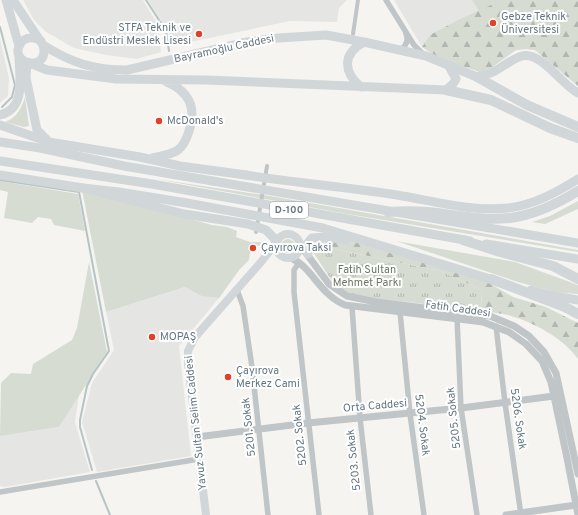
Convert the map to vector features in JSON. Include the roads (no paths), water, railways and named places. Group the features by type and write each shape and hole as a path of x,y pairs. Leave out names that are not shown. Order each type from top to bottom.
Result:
{"highway":[{"path":"477,77 526,105 578,127"},
{"path":"446,90 491,100 550,128 578,138"},
{"path":"388,212 427,212 476,218 510,218 547,208 578,191"},
{"path":"463,240 500,252 553,266 578,279"},
{"path":"491,279 565,307 578,314"}],"main road":[{"path":"0,115 11,109 18,99 20,92 19,46 6,0"},
{"path":"13,0 42,43 44,49 42,58 36,63 30,63 21,59 19,56"},
{"name":"Bayramoğlu Caddesi","path":"42,43 60,55 84,65 110,70 127,70 247,42 278,38 326,35 426,56 477,77"},
{"path":"19,46 24,40 30,38 38,39 42,43"},
{"path":"361,88 354,82 347,70 347,61 350,52 356,46 364,42"},
{"path":"477,77 494,72 512,60 525,56 535,58 544,63 572,90 578,93"},
{"path":"30,63 26,78 37,130 42,137 49,142"},
{"name":"Bayramoğlu Caddesi","path":"30,63 47,70 116,79 158,79 361,88 446,90"},
{"path":"446,90 456,79 449,66"},
{"path":"148,159 166,155 178,150 188,137 193,119 191,106 177,86 158,79"},
{"path":"0,125 49,142 180,166 397,195 449,205 488,209 510,208 549,196 578,179"},
{"name":"D-100","path":"0,142 40,148 124,166 388,212 578,243"},
{"name":"D-100","path":"0,161 152,184 463,240 578,259"},
{"path":"0,175 119,192 303,223 491,279 549,295 578,300"},
{"path":"83,188 178,213 248,224 266,230 274,238 277,252 291,259"},
{"path":"261,262 271,257 291,259 299,251 300,245 297,238 290,234 282,236 276,243"},
{"path":"300,245 307,239 315,237 328,237 381,245"},
{"path":"308,254 307,248 309,240 315,237"},
{"name":"Yavuz Sultan Selim Caddesi","path":"206,515 188,364 188,351 195,337 276,243"}],"street":[{"path":"353,34 358,0"},
{"path":"386,0 414,45 426,56"},
{"path":"400,50 407,43 408,38 406,31"},
{"path":"256,232 267,166"},
{"path":"300,245 324,278 338,291 352,298 409,310 486,315 497,318 511,328"},
{"path":"291,259 298,264 293,275"},
{"name":"Fatih Caddesi","path":"291,259 305,269 329,296 340,303 352,307 391,307 400,312 409,310 483,322 511,328 525,337 542,361 550,378 578,515"},
{"path":"293,275 298,268 302,267 305,269"},
{"name":"5202. Sokak","path":"293,275 319,515"},
{"name":"5201. Sokak","path":"237,290 245,316 268,515"},
{"name":"5203. Sokak","path":"352,307 360,418 371,515"},
{"name":"5204. Sokak","path":"400,312 410,414 424,515"},
{"name":"5205. Sokak","path":"457,318 461,408 477,515"},
{"name":"5206. Sokak","path":"496,326 505,403 521,514"},
{"path":"525,337 544,352 556,373 578,474"},
{"name":"Orta Caddesi","path":"197,437 308,423 410,414 554,396"},
{"path":"0,492 199,459"},
{"path":"506,515 576,505"}],"waterway":[{"path":"146,0 166,31 169,51"},
{"path":"0,27 15,85 12,97 2,107"},
{"path":"0,180 79,192 109,351 93,374 87,386 80,420 80,427 92,470"},
{"path":"96,481 110,515"}],"place":[{"name":"Gebze Teknik Üniversitesi","path":"493,23"},
{"name":"STFA Teknik ve Endüstri Meslek Lisesi","path":"199,34"},
{"name":"McDonald's","path":"159,121"},
{"name":"Çayırova Taksi","path":"253,248"},
{"name":"MOPAŞ","path":"152,337"},
{"name":"Çayırova Merkez Cami","path":"228,377"}],"park label":[{"name":"Fatih Sultan Mehmet Parkı","path":"367,276"}]}
